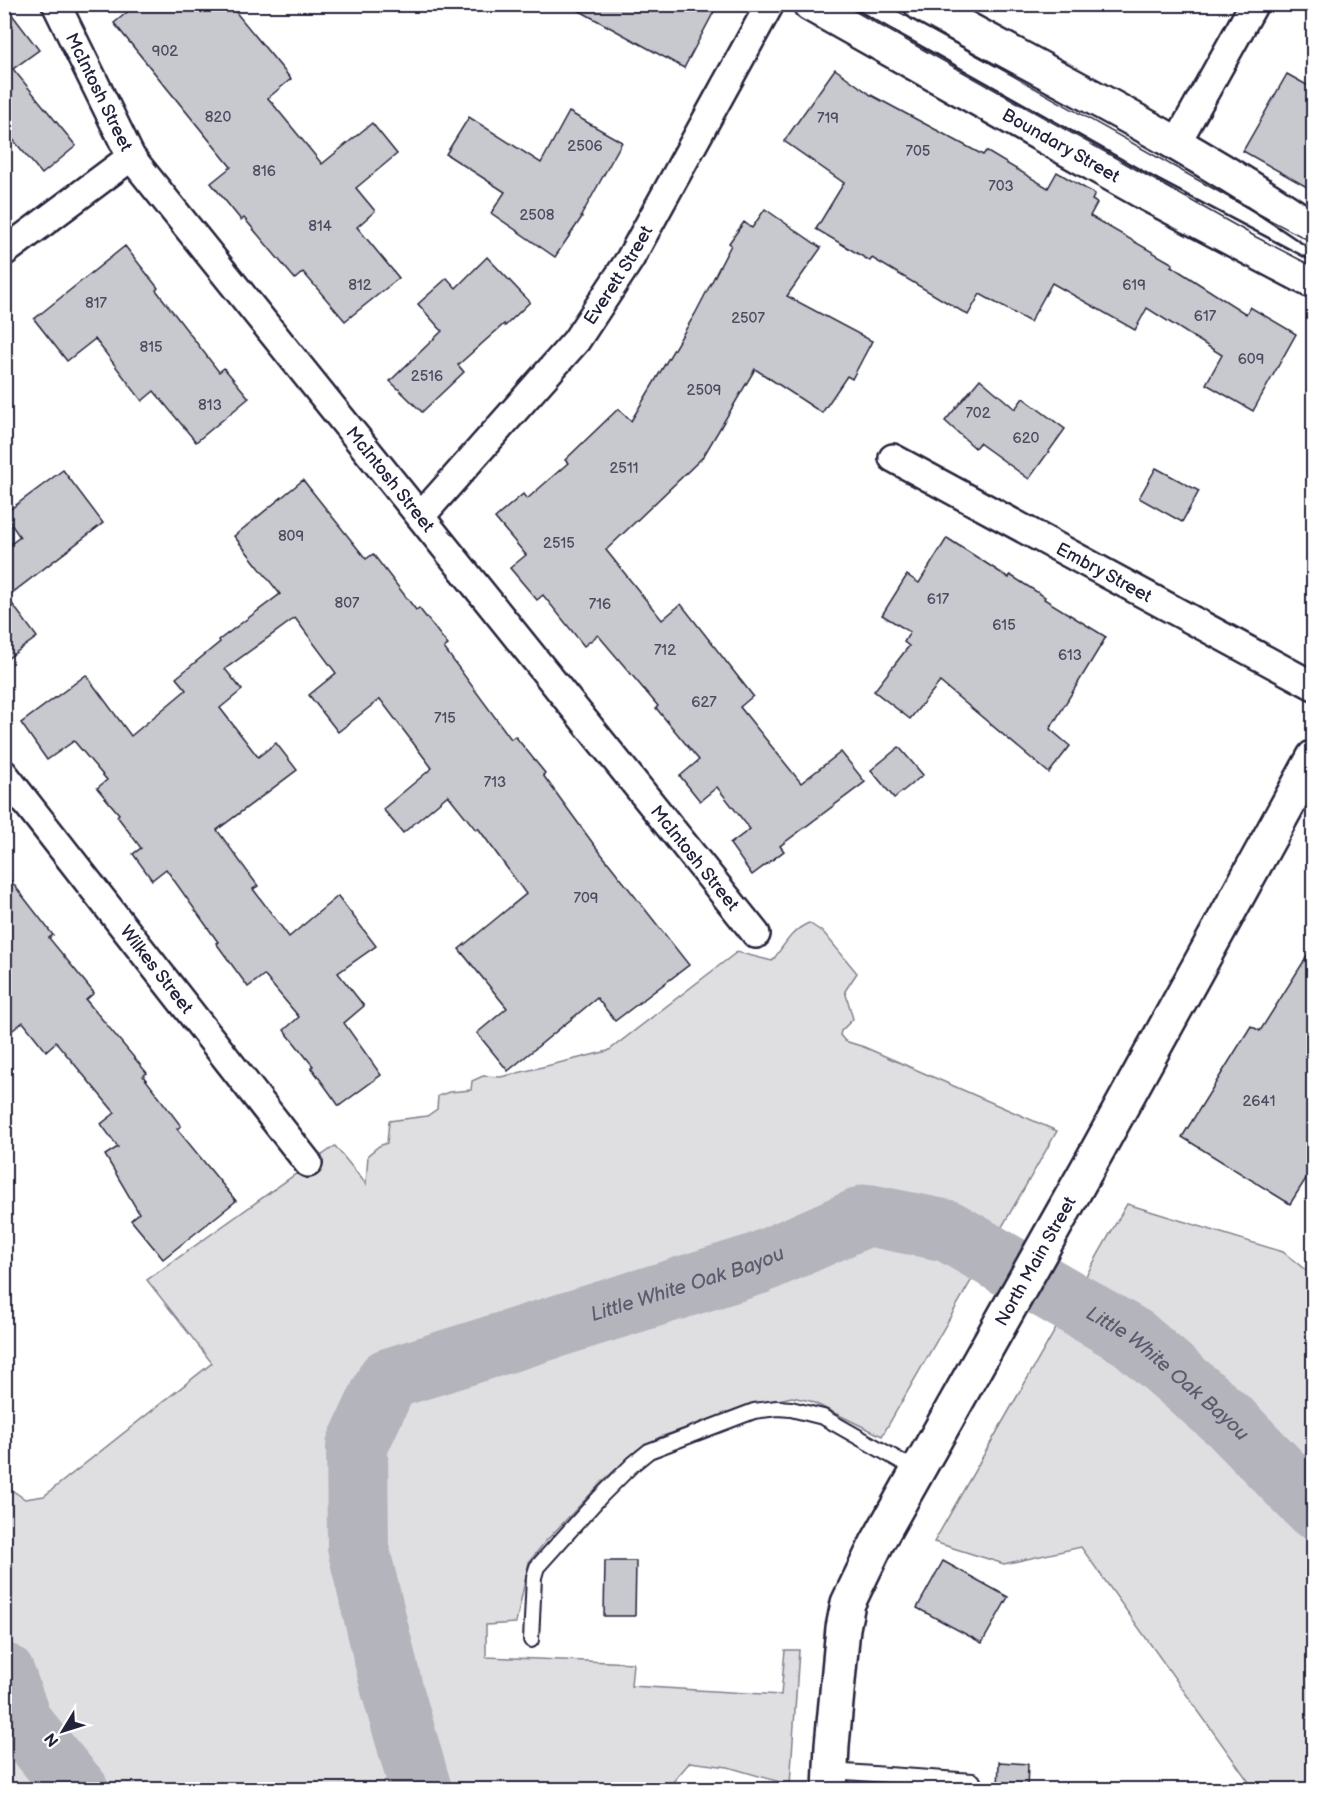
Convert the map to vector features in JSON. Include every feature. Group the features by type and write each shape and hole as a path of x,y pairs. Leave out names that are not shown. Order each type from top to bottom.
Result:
{"main road":[{"name":"Boundary Street","path":"810,4 1149,195 1314,282"},
{"path":"921,4 1176,144 1273,202 1314,230"},
{"name":"North Main Street","path":"830,1780 843,1628 848,1603 877,1543 1314,758"}],"street":[{"name":"McIntosh Street","path":"56,4 131,157 756,934"},
{"name":"Everett Street","path":"421,516 576,341 630,259 770,4"},
{"path":"1176,144 1254,4"},
{"path":"4,252 131,157"},
{"name":"Embry Street","path":"893,458 1314,686"},
{"name":"Wilkes Street","path":"4,774 308,1163"}],"lane":[{"path":"531,1640 534,1577 537,1567 600,1497 649,1451 754,1412 777,1408 791,1409 823,1417 918,1471"},
{"path":"830,1780 973,1781"}],"shaded area":[{"path":"809,923 824,933 857,973 845,991 853,1019 841,1031 840,1035 845,1041 864,1047 1057,1131 882,1436 810,1401 792,1397 747,1407 660,1437 637,1450 604,1480 529,1562 516,1623 486,1625 486,1657 633,1663 631,1686 781,1695 785,1650 799,1650 790,1785 728,1767 690,1762 666,1790 5,1789 4,1485 25,1499 44,1496 212,1363 147,1280 335,1146 366,1184 368,1155 387,1143 389,1121 427,1116 437,1109 438,1096 449,1092 471,1090 472,1081 483,1076 501,1077 608,1051 737,952 772,961 793,934"},
{"path":"1127,1204 1283,1252 1313,1276 1313,1789 1254,1789 1081,1547 1004,1564 934,1542"}],"building":[{"path":"4,4 39,50 13,69 76,146 42,174 4,129"},
{"path":"137,4 229,4 291,79 268,98 322,164 372,123 397,154 356,188 375,211 357,227 399,278 345,321 303,272 295,279 211,183 231,167 114,23"},
{"path":"567,4 718,4 684,68"},
{"path":"835,69 871,95 983,155 986,151 1048,188 1057,172 1095,194 1092,200 1097,203 1090,216 1173,264 1171,266 1246,314 1250,307 1296,334 1253,411 1206,384 1222,355 1147,308 1135,330 1052,283 1030,322 980,294 968,315 872,258 870,261 816,229 844,183 784,141"},
{"path":"1287,74 1314,89 1314,191 1243,151"},
{"path":"569,112 622,142 582,217 555,257 491,213 505,192 446,154 469,117 541,163"},
{"path":"765,209 821,248 787,296 872,341 852,379 847,376 822,413 755,369 703,457 606,550 662,620 681,604 753,696 740,707 801,783 841,752 865,782 780,846 784,851 752,875 730,844 750,829 717,787 700,801 680,776 699,760 656,708 658,706 598,635 584,646 543,595 537,600 510,568 526,555 495,518 523,494 527,499 568,463 565,460 618,409 631,421 695,314 731,245 729,243 744,222 752,228"},
{"path":"125,246 219,372 224,368 249,398 196,442 154,391 142,401 95,339 67,361 34,319"},
{"path":"487,257 530,302 458,365 464,372 422,412 390,381 442,331 418,304 447,278 456,288"},
{"path":"980,379 1015,409 1023,398 1065,429 1029,479 979,443 975,448 945,421"},
{"path":"1156,468 1199,491 1182,522 1139,498"},
{"path":"63,470 103,523 7,597 37,637 4,661 4,549 20,537 4,514"},
{"path":"303,480 366,559 373,554 416,610 419,608 448,645 444,648 511,739 515,736 545,773 543,775 592,842 689,965 615,1021 597,998 508,1071 477,1033 507,1008 459,949 526,894 478,828 476,830 448,795 403,833 383,809 432,768 380,699 338,732 309,695 336,673 295,618 225,669 242,690 220,708 258,757 276,743 297,770 217,830 258,886 253,889 289,937 338,896 376,946 338,973 364,1006 344,1023 381,1075 339,1106 311,1067 313,1066 284,1030 299,1017 264,975 248,987 166,869 152,880 133,854 141,848 117,816 119,814 97,788 107,780 74,741 47,760 21,723 86,675 131,736 186,690 176,678 220,642 219,640 280,594 234,536"},
{"path":"947,538 1009,578 1010,575 1106,637 1050,729 1070,746 1049,773 940,682 910,719 874,691 909,646 904,642 910,632 882,615 907,575 919,583"},
{"path":"899,747 923,775 894,798 871,770"},
{"path":"4,872 53,935 49,938 94,993 86,1000 147,1073 143,1076 181,1126 177,1129 236,1201 163,1259 131,1220 139,1213 105,1155 118,1147 101,1124 115,1113 56,1042 46,1051 23,1022 4,1037"},
{"path":"1314,945 1314,1166 1290,1204 1182,1137 1251,1026 1260,1031"},
{"path":"605,1561 636,1561 635,1616 604,1616"},
{"path":"943,1561 1008,1597 982,1643 917,1608"},
{"path":"999,1762 1028,1764 1027,1790 998,1790"}],"waterway":[{"name":"Little White Oak Bayou","path":"421,1790 392,1689 358,1547 357,1446 388,1379 757,1264 868,1215 948,1231 1133,1338 1230,1422 1314,1508"},
{"name":"Little White Oak Bayou","path":"4,1674 21,1722 78,1790"}],"tram line":[{"path":"842,4 1256,237 1314,267"},
{"path":"885,4 1314,243"}]}
